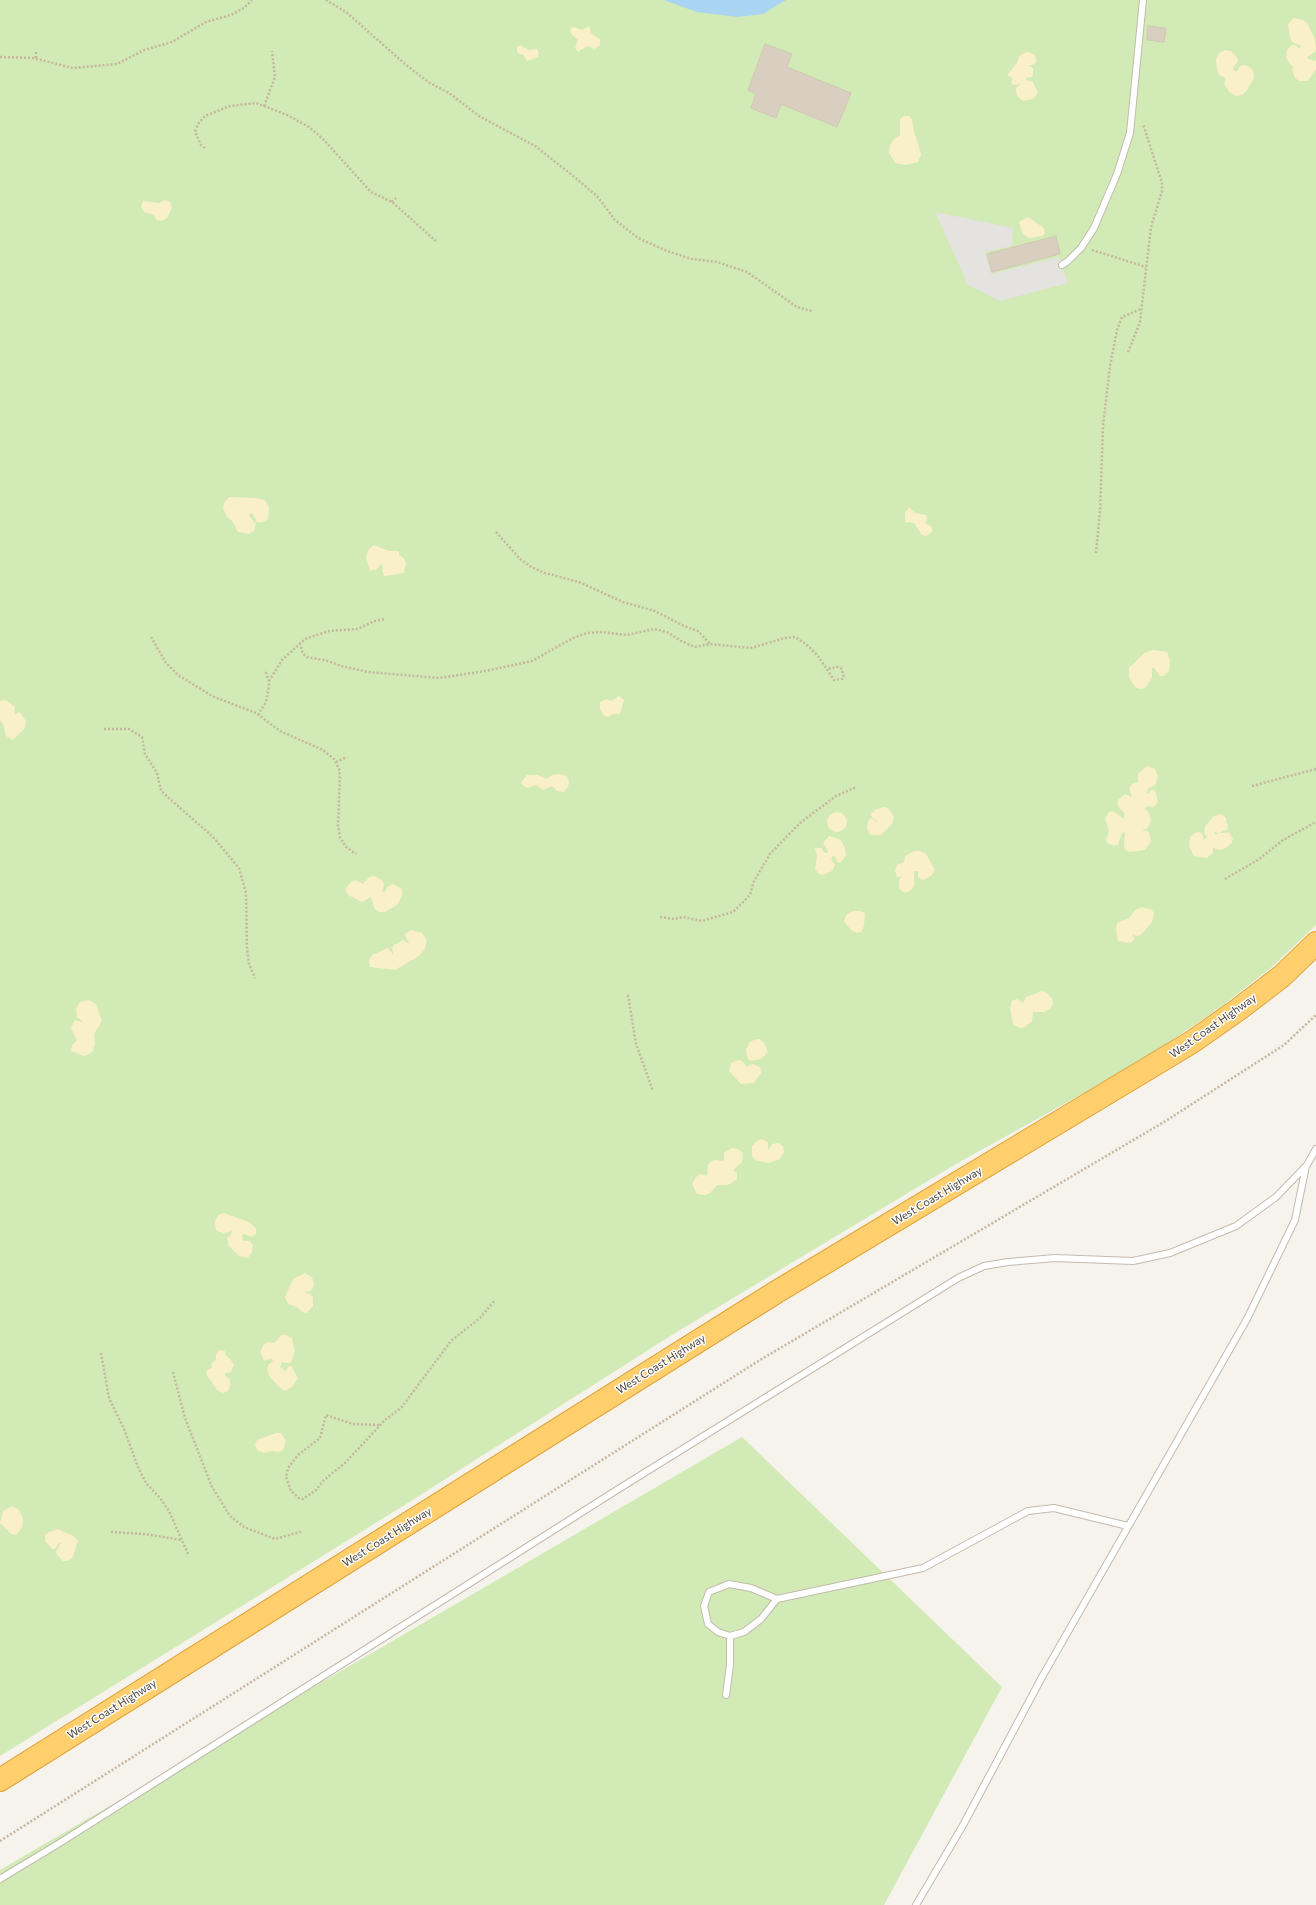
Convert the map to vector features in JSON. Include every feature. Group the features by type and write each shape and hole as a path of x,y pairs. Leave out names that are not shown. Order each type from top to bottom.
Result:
{"highway":[{"name":"West Coast Highway","path":"0,1780 764,1300 1192,1042 1282,976 1316,943"}],"lane":[{"path":"1062,265 1082,247 1100,217 1130,133 1143,0"},
{"path":"0,1879 633,1480 958,1278 984,1266 1008,1262 1055,1258 1133,1261 1170,1253 1236,1226 1276,1197 1307,1165 1316,1149"},
{"path":"916,1905 962,1827 1042,1677 1247,1319 1295,1220 1307,1165"},
{"path":"777,1599 761,1618 744,1632 730,1636 718,1632 708,1624 704,1606 710,1592 729,1584 752,1588 777,1599 923,1568 1028,1511 1054,1508 1128,1526"},
{"path":"726,1695 730,1665 730,1636"}],"path":[{"path":"0,57 36,58 73,68 117,64 144,50 172,42 206,22 231,15 244,8 252,0"},
{"path":"326,0 332,2 346,12 404,64 428,82 449,93 479,116 535,146 597,196 615,220 638,238 679,255 692,259 717,262 747,272 797,307 812,310"},
{"path":"36,50 36,58"},
{"path":"264,106 275,78 272,51"},
{"path":"206,148 201,145 195,132 198,124 205,116 230,106 256,103 287,115 309,127 348,165 359,180 371,192 392,202 437,242"},
{"path":"1128,352 1137,332 1142,309 1151,227 1162,191 1162,183 1142,120"},
{"path":"392,202 396,198"},
{"path":"1082,247 1146,267"},
{"path":"1096,553 1100,511 1102,426 1111,359 1117,330 1122,317 1142,309"},
{"path":"496,532 520,560 531,567 545,573 583,584 623,602 655,611 684,626 698,631 710,644"},
{"path":"258,715 266,702 269,681 282,660 305,639 318,634 357,629 375,621 385,620"},
{"path":"300,643 303,654 307,657 368,672 431,678 484,671 532,661 573,638 594,632 627,635 654,628 667,632 688,645 695,647 710,644 751,648 785,638 795,637 807,645 834,680 842,679 844,677 841,668 837,667 827,669"},
{"path":"152,637 166,663 178,676 212,696 258,715 280,731 323,750 336,762 340,776 338,832 342,842 356,854"},
{"path":"265,670 269,681"},
{"path":"104,729 129,729 142,737 146,760 157,773 161,791 213,837 239,868 246,893 247,949 249,964 255,978"},
{"path":"336,762 347,757"},
{"path":"1252,786 1316,769"},
{"path":"660,917 674,919 683,917 702,921 733,912 750,895 754,881 774,849 800,823 836,796 856,787"},
{"path":"1225,879 1258,860 1284,840 1316,822"},
{"path":"628,995 636,1044 653,1091"},
{"path":"0,1841 760,1360 1170,1118 1284,1045 1316,1015"},
{"path":"379,1425 352,1424 326,1415 320,1438 298,1455 288,1468 286,1477 291,1491 299,1498 303,1499 312,1494 379,1425 401,1408 455,1337 480,1318 495,1300"},
{"path":"101,1353 109,1398 124,1429 138,1467 146,1483 165,1504 188,1556"},
{"path":"174,1372 185,1418 212,1487 230,1516 244,1527 275,1539 303,1531"},
{"path":"111,1532 141,1534 181,1540"}],"green space":[{"path":"0,0 1316,0 1316,925 1272,967 1222,1006 1159,1049 1091,1089 956,1164 675,1333 403,1506 0,1756"},
{"path":"742,1437 1002,1687 884,1905 0,1905 0,1870"}],"sand":[{"path":"1293,18 1303,20 1308,24 1315,40 1316,51 1307,57 1308,59 1316,61 1316,69 1308,81 1299,81 1295,78 1292,70 1293,67 1286,57 1287,50 1292,45 1295,45 1298,48 1302,46 1292,42 1290,38 1288,24"},
{"path":"589,26 591,33 600,39 600,45 595,49 587,46 578,52 575,48 578,40 571,34 570,29 573,27 582,30"},
{"path":"520,45 529,50 537,49 539,53 538,57 527,61 523,54 519,54 517,51 517,47"},
{"path":"1225,50 1231,51 1237,57 1238,62 1233,68 1235,71 1243,65 1248,66 1253,70 1254,78 1247,90 1242,95 1236,96 1229,92 1224,84 1226,78 1219,75 1217,70 1216,59 1219,53"},
{"path":"1027,52 1034,54 1037,61 1033,65 1029,65 1033,68 1033,75 1032,77 1026,78 1026,80 1033,82 1038,93 1033,99 1023,101 1018,97 1016,91 1016,88 1021,84 1013,85 1011,82 1013,78 1007,75 1017,63 1020,55"},
{"path":"904,116 909,116 912,119 914,132 921,155 918,162 906,165 895,163 889,153 890,145 894,139 900,135 900,119"},
{"path":"165,200 170,202 172,208 167,218 162,221 156,220 154,215 144,212 141,207 143,201 159,203"},
{"path":"1028,217 1044,228 1045,233 1043,236 1029,238 1023,234 1019,222"},
{"path":"229,497 265,500 269,507 268,519 263,522 257,522 253,514 250,513 249,516 256,524 254,531 249,534 238,532 233,522 227,517 223,508 224,503"},
{"path":"909,507 915,513 926,515 927,519 925,523 932,527 932,532 926,536 922,535 914,523 905,522 905,513"},
{"path":"374,545 389,551 399,551 399,555 404,558 406,564 404,573 385,576 382,572 383,567 381,564 377,569 370,571 366,558 368,550"},
{"path":"1153,650 1167,652 1170,660 1169,671 1164,676 1160,676 1154,668 1152,668 1152,678 1146,687 1142,689 1136,688 1129,678 1129,668 1144,653"},
{"path":"619,696 624,700 620,714 613,714 608,717 604,716 600,709 600,702 606,699 611,701"},
{"path":"6,700 15,707 14,715 20,712 26,721 25,728 13,740 6,736 3,724 0,720 0,701"},
{"path":"1147,766 1155,769 1158,776 1155,785 1149,788 1146,793 1149,794 1151,790 1155,790 1158,802 1153,808 1148,806 1145,808 1149,813 1151,820 1148,828 1142,830 1149,832 1151,842 1145,850 1130,852 1125,850 1124,846 1125,832 1122,833 1118,845 1114,846 1107,843 1106,839 1109,832 1105,818 1109,812 1113,811 1124,819 1124,813 1118,806 1118,800 1125,794 1132,797 1129,788 1133,783 1138,782 1138,774"},
{"path":"560,774 567,776 569,782 568,787 564,792 557,791 552,786 543,790 536,785 528,788 522,785 522,781 527,775 537,775 546,779 552,775"},
{"path":"883,807 888,808 892,813 894,818 892,824 881,835 870,835 867,828 868,821 871,818 876,822 877,821 872,818 871,814 875,810"},
{"path":"837,812 844,815 847,822 844,829 837,832 830,829 827,822 830,815"},
{"path":"1221,814 1226,818 1228,829 1219,833 1215,832 1215,834 1229,832 1233,839 1231,844 1224,849 1218,850 1213,847 1213,853 1207,858 1194,856 1189,846 1190,837 1195,833 1200,832 1203,835 1203,839 1206,839 1207,837 1204,834 1205,826 1214,816"},
{"path":"829,836 841,840 845,848 846,856 840,863 837,862 835,856 833,856 831,859 835,865 832,871 823,875 819,874 815,869 817,856 815,848 822,848 824,853 827,853 828,851 823,843"},
{"path":"914,851 921,851 926,854 935,870 931,876 923,880 918,877 918,871 914,871 914,886 911,890 905,893 899,889 899,880 902,876 897,877 895,871 897,865 904,862 905,856"},
{"path":"374,876 382,880 384,884 382,892 385,892 387,887 393,884 402,889 402,896 397,905 385,912 379,912 374,908 371,897 362,902 348,895 345,889 351,882 356,880 363,884 369,877"},
{"path":"1142,907 1152,910 1154,913 1152,922 1141,935 1137,936 1132,934 1135,939 1130,943 1118,941 1116,931 1117,923 1129,918 1135,910"},
{"path":"854,911 865,913 864,926 861,932 857,933 851,930 844,922 846,915"},
{"path":"411,930 422,933 427,940 425,949 419,956 395,970 370,967 369,960 372,955 388,948 394,956 392,948 394,945 403,940 409,944 405,934"},
{"path":"1042,991 1047,993 1052,999 1053,1004 1050,1009 1044,1012 1033,1012 1032,1021 1025,1027 1020,1028 1013,1025 1010,1008 1012,1001 1017,999 1023,1003 1026,997"},
{"path":"89,1000 96,1004 102,1021 94,1034 95,1044 93,1051 84,1056 71,1051 72,1045 77,1041 71,1028 75,1020 84,1023 77,1017 76,1009 80,1002"},
{"path":"760,1039 764,1043 768,1052 761,1059 750,1061 747,1057 746,1049 750,1042"},
{"path":"739,1060 742,1061 747,1067 752,1064 760,1067 761,1073 754,1083 741,1084 729,1071 731,1063"},
{"path":"762,1139 768,1142 768,1150 772,1144 778,1143 783,1146 784,1152 780,1159 768,1163 755,1160 752,1156 752,1146 757,1141"},
{"path":"732,1148 738,1149 743,1153 742,1162 733,1170 737,1173 737,1179 728,1185 717,1185 710,1193 705,1195 697,1194 692,1184 696,1177 701,1174 707,1176 708,1164 714,1160 724,1161 724,1153"},
{"path":"224,1213 249,1222 256,1228 256,1234 252,1237 244,1234 242,1235 243,1241 250,1241 253,1245 252,1252 248,1258 239,1256 229,1246 227,1238 231,1235 232,1230 224,1234 216,1230 215,1222 218,1215"},
{"path":"305,1273 312,1277 314,1285 312,1290 304,1293 310,1294 313,1297 313,1306 307,1313 302,1312 297,1307 288,1304 285,1297 293,1279"},
{"path":"281,1335 286,1335 292,1338 295,1351 291,1362 282,1362 280,1367 285,1371 289,1366 292,1367 298,1378 292,1387 285,1391 280,1388 269,1376 267,1368 273,1361 272,1358 264,1361 260,1352 264,1344 269,1342 274,1343"},
{"path":"219,1350 225,1351 225,1354 234,1365 231,1372 225,1373 225,1376 230,1379 230,1385 228,1391 223,1393 217,1390 206,1374 207,1370 212,1368 211,1364 216,1359 216,1354"},
{"path":"276,1433 281,1433 286,1441 283,1450 264,1453 257,1450 255,1445 257,1440"},
{"path":"12,1506 19,1510 23,1518 22,1528 16,1535 11,1534 0,1523 3,1511"},
{"path":"58,1529 78,1540 73,1557 68,1561 63,1561 57,1555 56,1552 61,1543 59,1543 55,1549 52,1549 45,1541 45,1535"}],"shaded area":[{"path":"935,212 1013,228 1012,246 985,252 991,274 1059,257 1068,283 1000,301 968,285"}],"water":[{"path":"664,0 786,0 763,14 738,17 697,12"}],"building":[{"path":"1148,26 1166,28 1164,42 1147,40"},
{"path":"765,44 792,54 787,67 851,93 837,127 781,104 776,118 751,108 756,94 748,90"},
{"path":"1056,236 1060,254 992,272 987,254"}]}
